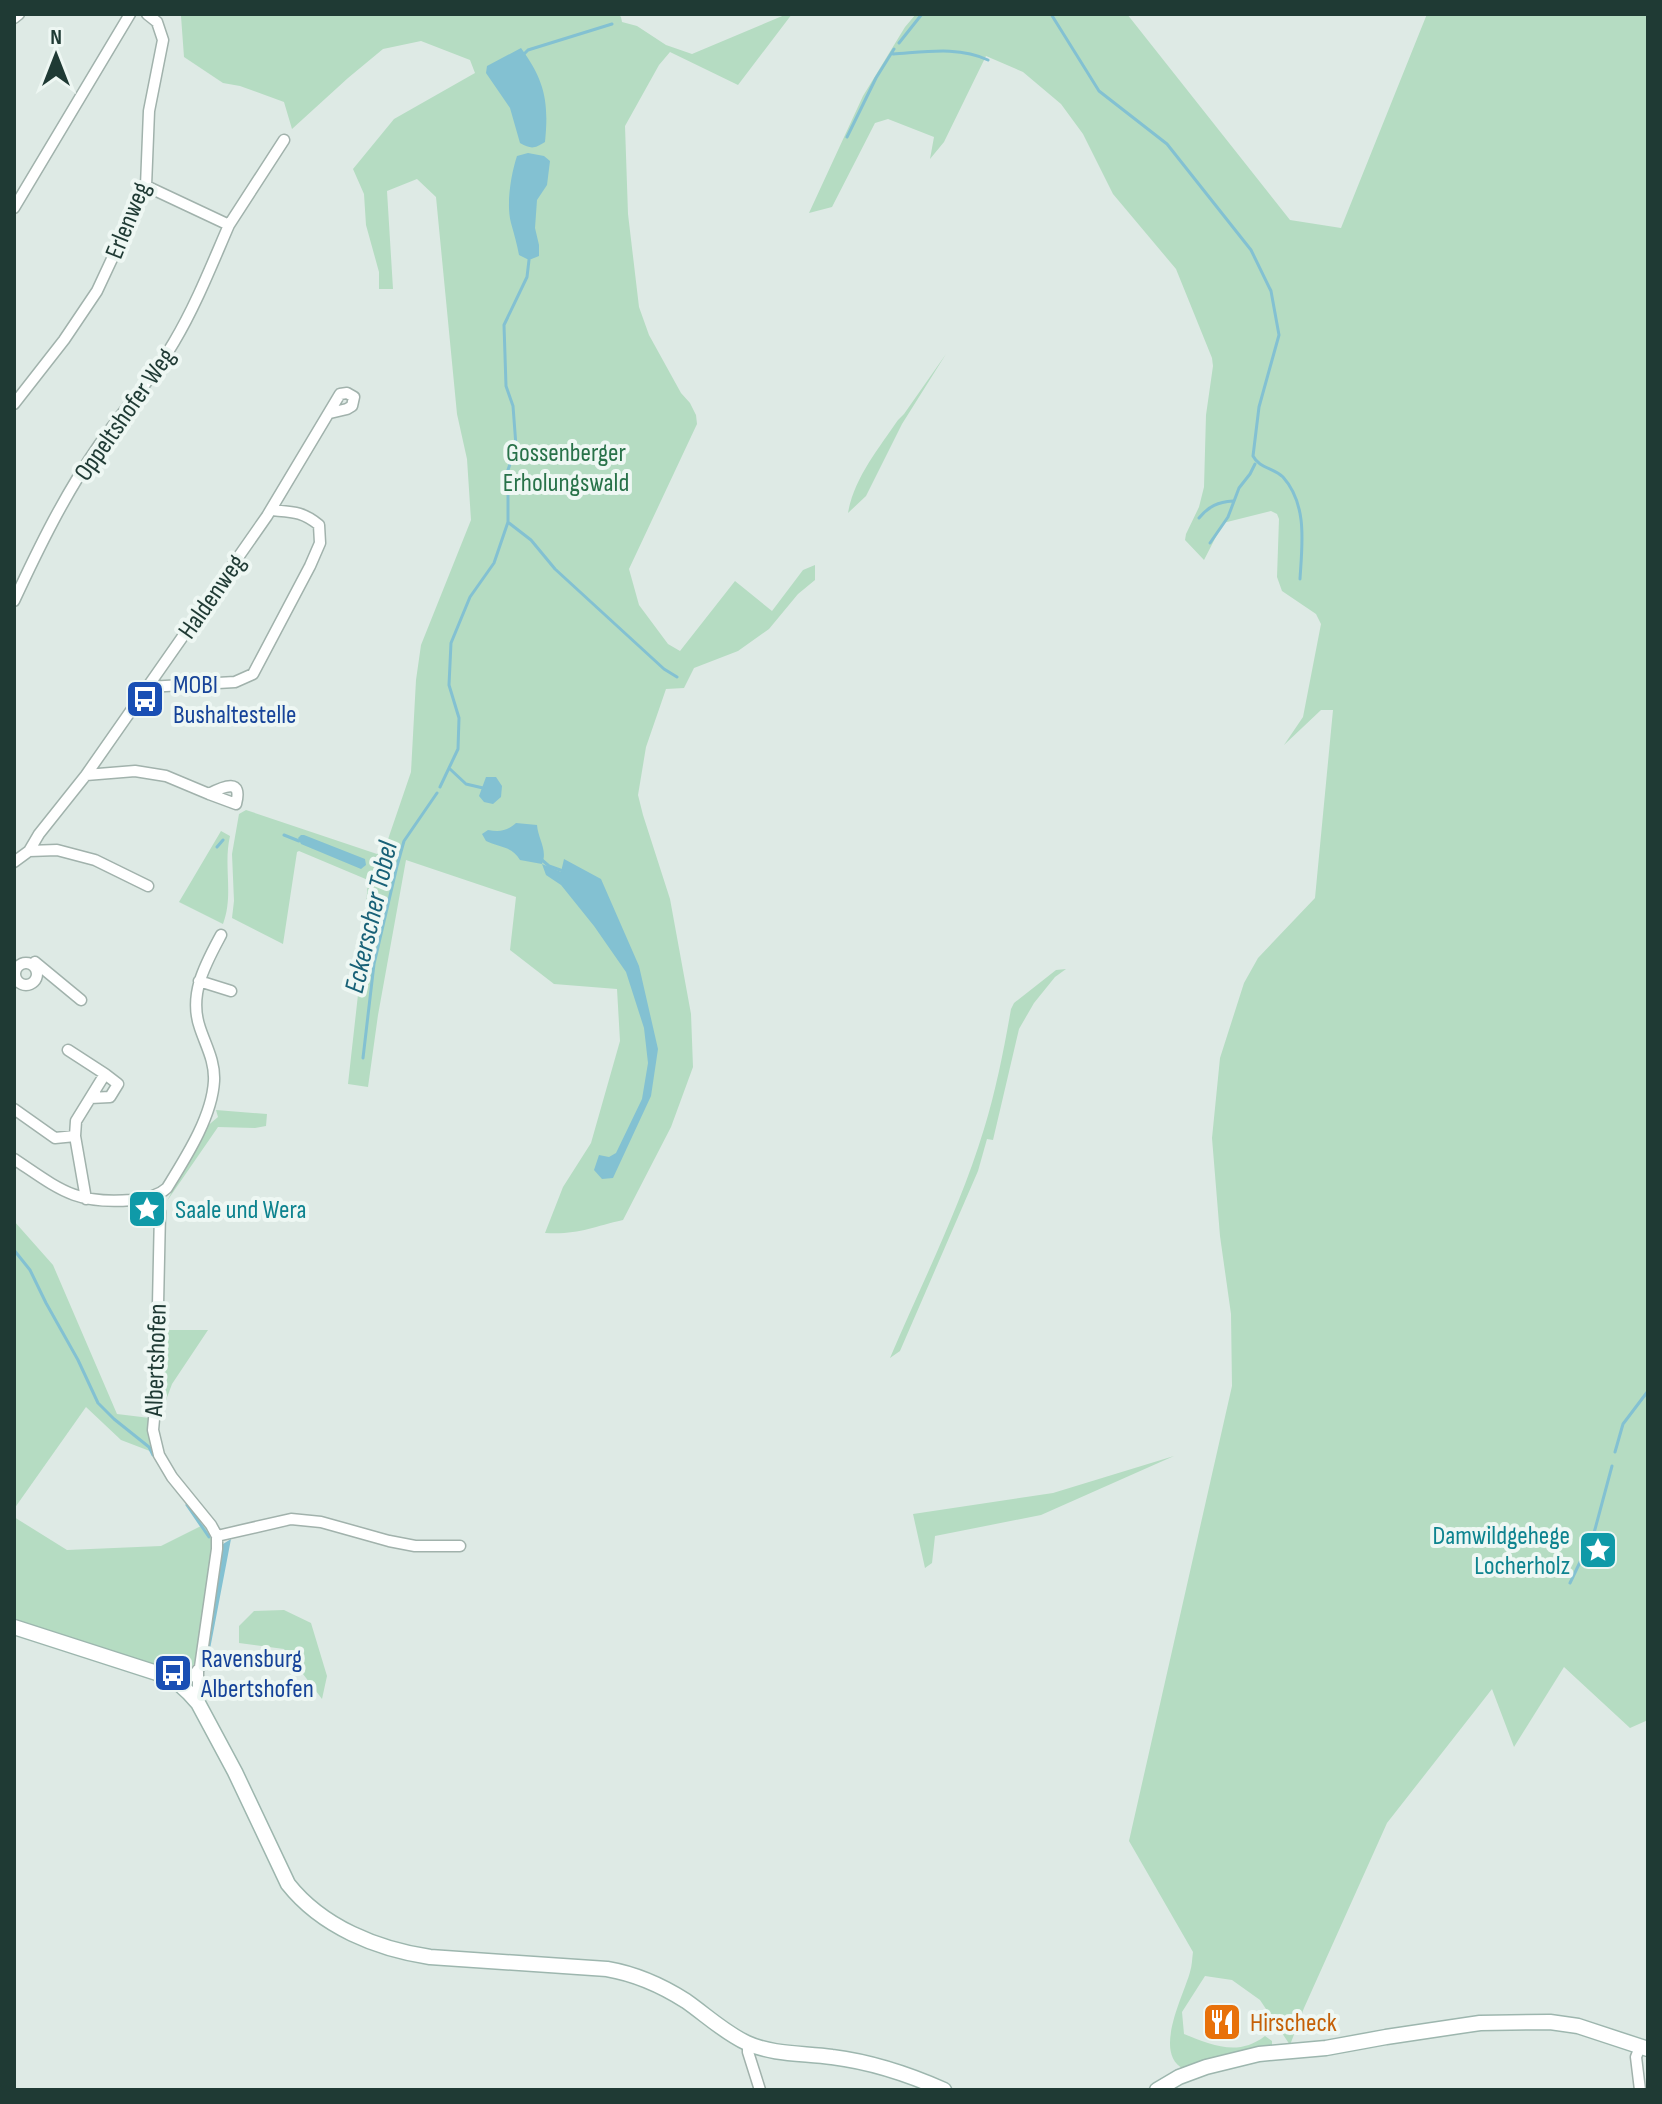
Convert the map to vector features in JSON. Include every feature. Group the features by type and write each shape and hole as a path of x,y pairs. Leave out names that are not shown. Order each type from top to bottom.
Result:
{"main road":[{"path":"14,1627 176,1681 198,1703 235,1772 279,1867 298,1897 326,1919 383,1947 404,1953 626,1973 664,1988 748,2043 784,2052 877,2065 944,2090"},
{"path":"1157,2090 1179,2077 1206,2067 1259,2054 1326,2048 1480,2023 1550,2022 1578,2026 1644,2048"}],"street":[{"path":"14,208 130,14"},
{"name":"Erlenweg","path":"14,404 64,340 97,291 146,186 149,111 163,40 157,22 147,14"},
{"name":"Oppeltshofer Weg","path":"14,601 46,534 79,476 173,344 229,225 284,140"},
{"path":"146,186 229,225"},
{"path":"14,385 26,389"},
{"name":"Haldenweg","path":"14,862 29,851 148,687 271,510 330,413"},
{"path":"148,687 235,682 253,674 320,543 319,525 307,515 271,510"},
{"path":"86,775 135,771 166,776 209,794"},
{"path":"29,851 57,850 95,860 148,886"},
{"path":"14,1159 71,1195 86,1199 109,1201 160,1195 174,1177 208,1113 214,1078 211,1053 196,1015 199,981 221,935"},
{"path":"26,962 36,968 36,979 26,985 15,981 17,967 26,962 32,960 81,1000"},
{"path":"199,981 231,991"},
{"path":"68,1050 118,1084 110,1097 90,1098"},
{"path":"86,1199 75,1136 76,1121 105,1074"},
{"path":"14,1109 55,1138 75,1136"},
{"name":"Albertshofen","path":"160,1212 153,1430 159,1455 172,1477 217,1536"},
{"path":"198,1703 198,1672 217,1536 291,1519 321,1522 415,1546 460,1546"},
{"path":"176,1681 198,1672"},
{"path":"748,2043 760,2090"},
{"path":"1640,2090 1636,2057 1644,2048"}],"green space":[{"name":"Gossenberger Erholungswald","path":"183,14 618,14 622,22 637,26 666,45 692,54 792,14 738,85 670,52 659,65 625,126 628,214 639,307 649,335 681,393 690,403 697,424 629,569 639,605 668,644 680,651 735,581 772,611 803,570 815,565 815,580 798,594 769,629 738,651 694,668 684,688 666,689 646,747 638,795 670,899 691,1014 693,1067 671,1127 623,1220 576,1232 545,1233 563,1187 591,1143 620,1041 617,989 554,984 510,950 516,897 406,860 368,1087 348,1084 368,880 299,851 283,944 232,918 232,854 239,814 246,810 377,854 384,851 411,772 421,645 471,520 467,459 457,414 436,197 417,179 387,191 393,289 379,289 379,272 366,225 364,194 353,169 394,119 475,73 470,60 421,41 383,49 292,129 284,102 223,83 184,57"},
{"path":"916,14 1127,14 1290,220 1341,228 1427,14 1648,14 1648,1720 1630,1728 1564,1667 1514,1747 1492,1689 1387,1823 1290,2045 1260,2000 1232,1980 1205,1976 1182,2012 1184,2034 1225,2047 1245,2046 1265,2036 1272,2041 1272,2045 1219,2056 1184,2069 1175,2061 1170,2038 1191,1970 1193,1952 1129,1841 1232,1386 1231,1314 1220,1236 1212,1138 1220,1058 1244,983 1258,958 1315,898 1333,710 1321,710 1284,745 1303,717 1321,624 1316,614 1282,591 1277,577 1277,514 1271,511 1223,523 1204,560 1185,540 1204,487 1206,415 1212,358 1176,269 1113,194 1083,134 1061,104 1023,72 986,56 944,142 930,159 934,137 888,119 875,123 832,207 809,213 863,96"},
{"path":"946,354 902,424 866,496 848,513 868,464"},
{"path":"221,831 230,836 228,902 223,924 179,902"},
{"path":"1066,969 1055,977 1034,1003 1019,1029 993,1140 987,1139 978,1171 900,1351 890,1358 974,1158 996,1084 1011,1009 1014,1003 1056,970"},
{"path":"216,1110 267,1114 266,1126 218,1127 167,1201 205,1128 218,1117"},
{"path":"14,1221 53,1265 117,1414 150,1418 155,1453 121,1440 86,1407 14,1509"},
{"path":"161,1330 208,1330 172,1384 159,1419"},
{"path":"1174,1456 1041,1515 935,1536 932,1563 925,1568 913,1514 1053,1493"},
{"path":"14,1517 67,1550 161,1546 205,1524 213,1546 197,1661 188,1671 177,1671 14,1622"},
{"path":"284,1610 311,1623 327,1676 322,1699 284,1649 239,1643 239,1626 254,1611"}],"water":[{"path":"521,48 544,92 545,142 532,147 520,143 510,108 486,73 487,66"},
{"path":"528,153 544,156 550,161 547,185 537,200 535,228 539,256 529,260 519,255 509,207 517,156"},
{"path":"486,777 496,777 502,786 501,797 493,804 484,802 479,796"},
{"path":"516,823 537,825 543,849 542,864 520,860 509,849 486,841 482,834 488,830 500,831"},
{"path":"301,835 365,859 366,865 361,869 301,844 298,838"},
{"path":"564,859 601,879 639,966 658,1049 651,1096 613,1178 602,1179 594,1170 599,1155 609,1157 616,1153 642,1099 648,1063 644,1028 626,972 561,885 546,875 542,864 561,872"},
{"path":"231,1539 210,1649 206,1648 220,1555 223,1544"}],"waterway":[{"path":"899,43 922,14"},
{"path":"1051,14 1099,91 1167,144 1251,250 1271,291 1279,335 1259,407 1253,456 1283,477 1296,500 1302,526 1300,579"},
{"path":"522,56 528,50 612,24"},
{"path":"847,137 894,49"},
{"path":"893,54 954,51 988,60"},
{"name":"Eckerscher Tobel","path":"440,787 458,749 459,718 449,685 451,643 470,597 494,563 508,522 508,470 516,446 513,406 506,386 504,325 527,277 529,260"},
{"path":"1210,543 1228,517 1239,488 1255,464"},
{"path":"1199,518 1214,505 1233,501"},
{"path":"509,523 531,540 555,569 664,669 677,677"},
{"name":"Eckerscher Tobel","path":"450,769 466,784 483,788"},
{"name":"Eckerscher Tobel","path":"363,1058 374,964 397,866 404,841 437,793"},
{"path":"284,835 299,841"},
{"path":"217,847 223,840"},
{"name":"Eckerscher Tobel","path":"542,860 563,871"},
{"path":"14,1250 30,1270 98,1403 149,1447 153,1455"},
{"path":"1615,1452 1623,1424 1648,1391"},
{"path":"1570,1583 1594,1533 1612,1466"},
{"path":"187,1505 209,1537"}],"place":[{"name":"MOBI Bushaltestelle","path":"145,699"},
{"name":"Saale und Wera","path":"147,1209"},
{"name":"Damwildgehege Locherholz","path":"1598,1550"},
{"name":"Ravensburg Albertshofen","path":"173,1673"},
{"name":"Hirscheck","path":"1222,2022"}]}
